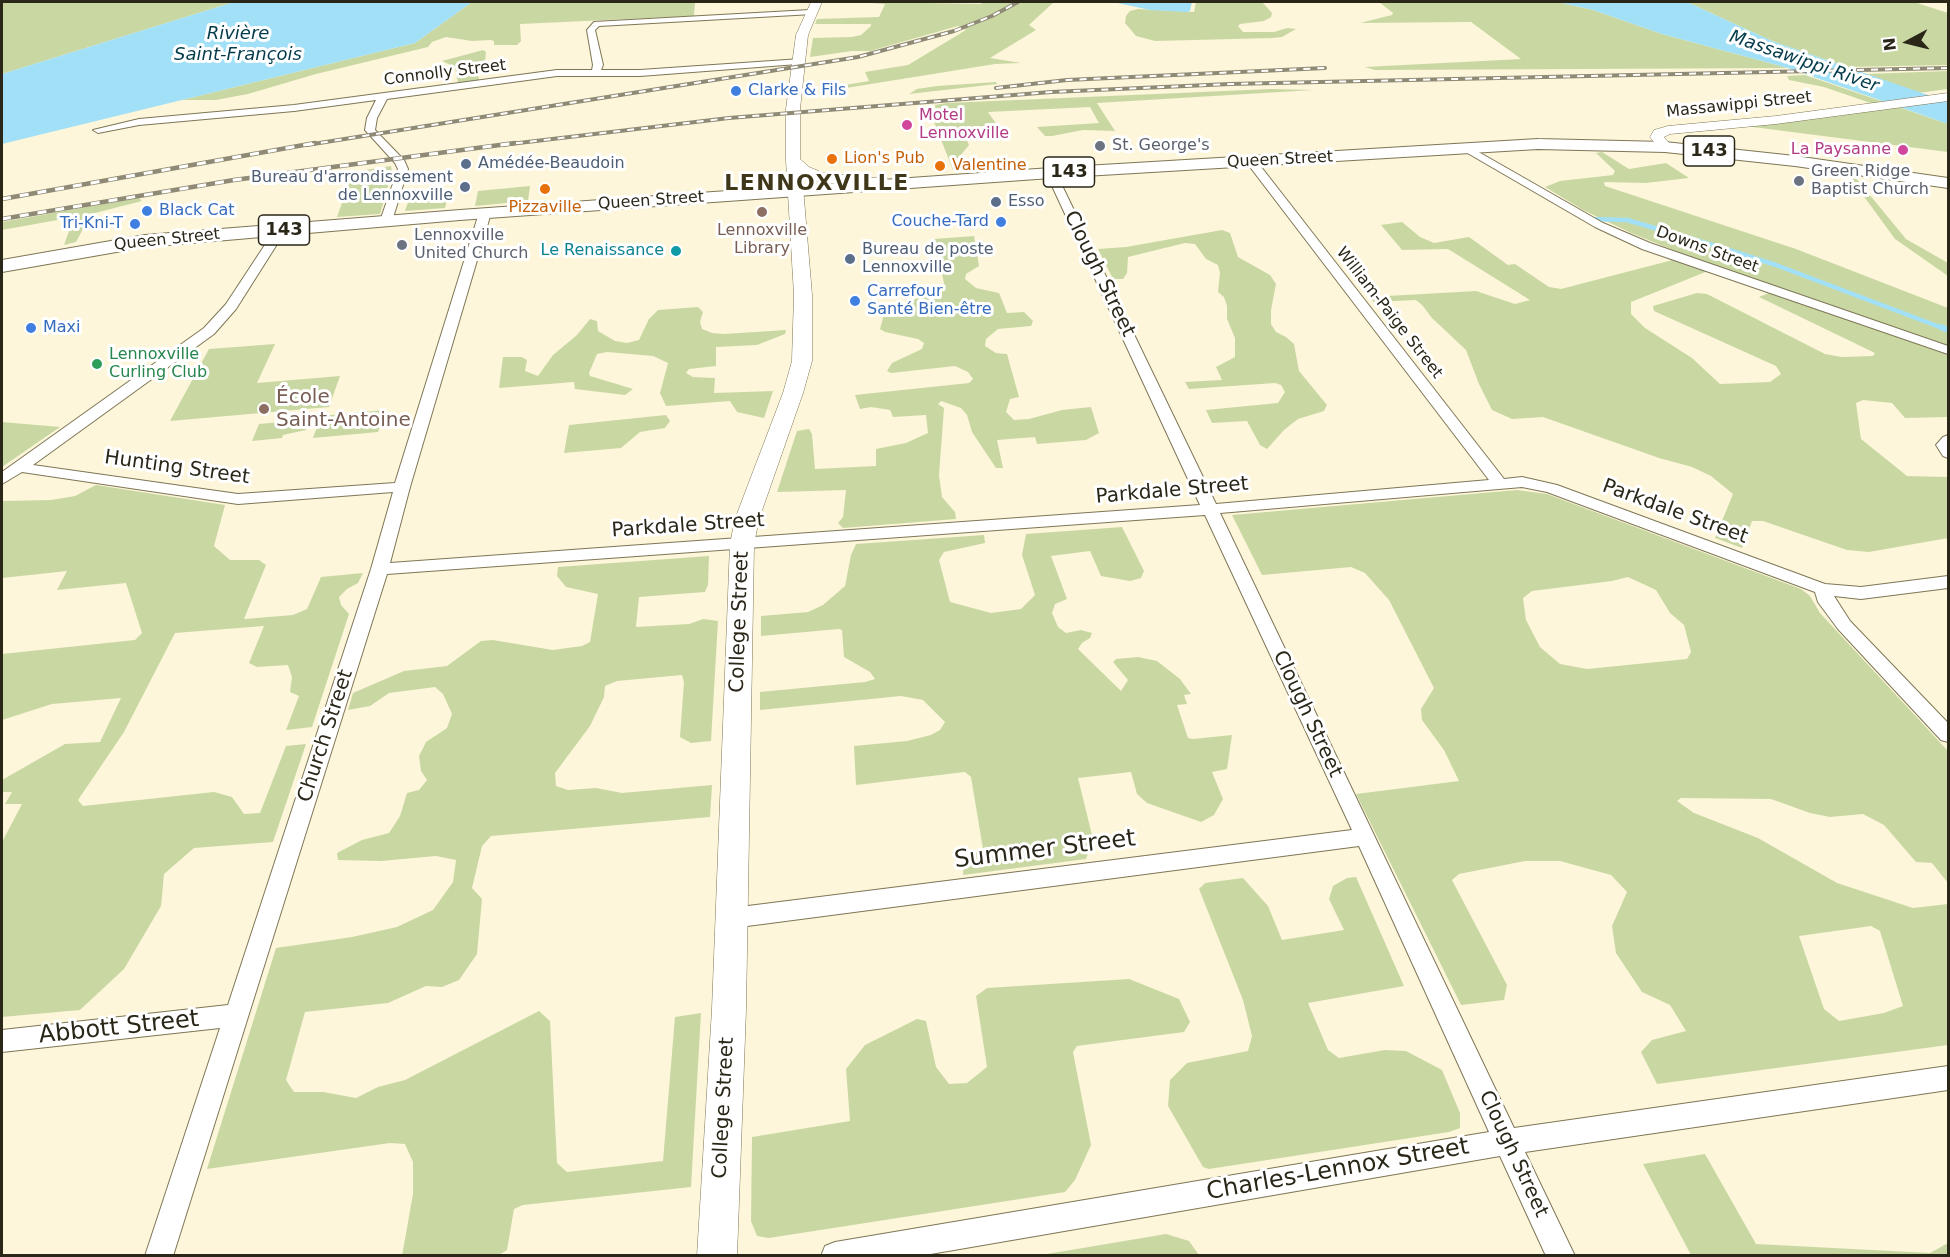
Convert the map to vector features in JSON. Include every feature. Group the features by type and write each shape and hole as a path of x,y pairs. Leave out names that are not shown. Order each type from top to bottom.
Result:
{"main road":[{"name":"Queen Street","path":"2,266 123,244 485,213 1051,173 1575,144 1665,147 1795,161 1948,183"}],"street":[{"name":"College Street","path":"717,1256 732,918 742,544 747,519 793,393 802,361 803,295 793,109 802,35 813,7"},
{"path":"596,72 598,65 591,30 597,24 813,7"},
{"name":"Connolly Street","path":"98,130 139,122 271,110 557,73 640,73 798,61"},
{"path":"383,96 372,117 370,130 399,160 403,169 386,221"},
{"name":"Massawippi Street","path":"1665,147 1657,137 1659,133 1668,130 1945,98"},
{"name":"Downs Street","path":"1468,149 1571,209 1647,246 1948,350"},
{"path":"794,160 804,170 820,177 887,184"},
{"name":"William-Paige Street","path":"1251,161 1500,484"},
{"name":"Clough Street","path":"1051,173 1561,1256"},
{"name":"Church Street","path":"159,1256 380,569 402,487 485,213"},
{"path":"2,479 110,404 209,331 231,306 280,230"},
{"path":"1948,440 1944,445 1948,453"},
{"name":"Hunting Street","path":"18,467 238,500 402,487"},
{"name":"Parkdale Street","path":"380,569 742,544 1535,483 1823,589 1861,593 1948,582"},
{"path":"1823,589 1827,602 1844,625 1948,735"},
{"name":"Summer Street","path":"732,918 1365,837"},
{"name":"Abbott Street","path":"2,1041 237,1015"},
{"name":"Charles-Lennox Street","path":"835,1256 1508,1143 1948,1078"}],"green space":[{"path":"2,2 234,2 2,74"},
{"path":"472,2 695,2 694,16 520,24 521,41 517,45 494,45 494,41 491,40 472,41 446,37 432,42 428,47 316,74 248,94 216,100 182,100 415,43"},
{"path":"872,2 981,4 982,2 1054,2 1029,25 1036,30 990,58 1021,63 995,64 846,88 845,85 869,81 865,72 908,65 966,30 958,26 870,51 810,57 813,38 852,37 861,35 871,26 871,24 815,24 817,19 879,17 885,4"},
{"path":"1196,2 1262,2 1272,13 1271,17 1264,21 1240,24 1238,26 1243,32 1296,29 1282,37 1273,38 1155,41 1136,36 1125,23 1130,11 1138,9 1194,12"},
{"path":"1379,2 1557,2 1593,10 1662,34 1788,68 1375,70 1365,67 1521,59 1471,22 1360,23 1392,15 1393,13"},
{"path":"1687,2 1914,2 1948,13 1948,65 1847,67 1772,41"},
{"path":"483,50 486,52 485,61 477,69 479,80 458,83 455,67 442,61"},
{"path":"1948,71 1948,89 1918,93 1866,74"},
{"path":"1805,75 1948,124 1948,152 1745,126 1885,108 1824,87 1789,80 1787,76"},
{"path":"996,82 997,84 909,94 917,89 937,86"},
{"path":"1271,89 1313,90 1097,103 1115,131 1083,130 1052,136 1045,136 1037,127 1099,123 1090,107 988,112 997,125 973,127 974,129 963,131 969,145 959,157 960,170 953,170 934,122 937,118 935,105 947,103"},
{"path":"1602,152 1629,169 1666,163 1689,178 1646,183 1604,182 1605,186 1796,249 1948,308 1948,417 1905,418 1892,403 1863,400 1856,403 1861,439 1907,476 1948,477 1948,538 1869,552 1847,550 1763,521 1752,521 1742,548 1715,538 1733,494 1711,476 1692,467 1659,458 1543,417 1512,419 1492,410 1466,350 1432,318 1422,305 1416,300 1374,302 1369,297 1476,291 1515,304 1530,300 1448,249 1402,250 1381,225 1402,222 1420,237 1434,243 1469,237 1508,265 1515,264 1549,287 1561,289 1688,256 1631,233 1583,210 1545,187 1560,181 1613,175 1615,171 1596,153","holes":["1718,267 1779,289 1759,297 1875,353 1873,356 1842,357 1825,354 1707,294 1697,293 1653,306 1654,311 1776,366 1781,374 1770,382 1720,384 1692,358 1645,328 1631,314 1631,302"]},
{"path":"391,166 392,172 380,214 337,217 353,172"},
{"path":"1849,176 1855,177 1906,239 1948,263 1948,276 1895,239"},
{"path":"530,186 528,201 475,206 478,191"},
{"path":"449,193 445,208 405,211 410,196"},
{"path":"139,198 142,201 91,214 76,242 64,245 74,217 2,230 2,222"},
{"path":"1222,230 1230,233 1238,257 1270,275 1276,284 1271,324 1276,332 1294,344 1299,371 1327,405 1324,411 1298,419 1284,430 1267,449 1260,445 1247,421 1212,423 1206,410 1278,403 1285,392 1281,385 1275,383 1189,389 1185,382 1222,380 1216,367 1235,357 1235,338 1227,319 1227,306 1224,297 1218,292 1220,273 1218,265 1206,259 1195,244 1185,243 1128,257 1127,273 1123,279 1113,279 1098,249 1126,247"},
{"path":"974,236 979,266 966,274 965,279 976,288 999,293 1007,313 1024,312 1033,321 1031,326 998,329 986,339 985,346 996,353 1007,354 1019,397 1010,399 1006,412 1014,420 1029,419 1062,410 1091,407 1099,433 1086,440 1037,444 1035,437 997,440 1003,468 996,468 972,432 967,415 961,408 941,401 938,404 944,408 939,475 942,497 955,512 956,519 843,528 838,523 843,517 846,490 777,492 797,431 809,429 812,434 815,469 876,466 876,449 906,443 928,433 926,415 893,417 890,410 871,407 860,409 855,395 969,383 973,379 968,372 955,366 891,373 887,371 892,363 922,349 924,343 918,339 880,329 885,310 937,291 944,283 934,239"},
{"path":"698,307 703,312 700,322 702,329 712,333 786,330 785,334 757,345 716,347 716,366 689,369 686,373 693,377 715,378 714,393 773,391 764,418 737,412 730,401 666,406 660,393 668,363 653,356 607,352 597,354 589,373 590,376 633,389 625,395 575,389 574,382 499,388 503,357 522,357 527,360 525,371 538,376 553,355 577,335 590,319 597,321 598,331 615,341 627,343 639,340 649,319 658,310"},
{"path":"275,344 257,383 340,376 329,407 170,421 209,349"},
{"path":"385,410 378,432 313,438 321,416"},
{"path":"666,415 670,421 665,428 640,432 621,448 564,453 569,425"},
{"path":"310,419 306,430 283,435 282,438 252,441 259,424"},
{"path":"2,422 60,427 2,467"},
{"path":"96,485 225,505 214,546 230,560 259,560 266,565 244,619 293,615 307,609 321,577 363,573 358,583 339,597 341,605 349,614 312,727 286,730 299,696 290,692 292,677 288,665 257,667 249,663 264,626 175,633 124,732 78,800 83,806 214,792 232,797 244,814 260,813 286,746 306,744 273,842 194,848 164,874 161,906 124,969 80,1010 2,1017 2,842 22,804 5,804 12,792 2,792 2,780 65,744 100,742 121,698 52,704 2,720 2,654 135,640 142,633 126,583 57,590 67,571 2,578 2,501 51,500 75,496"},
{"path":"1517,490 1547,494 1801,589 1810,596 1820,613 1948,751 1948,883 1932,863 1916,862 1884,825 1863,814 1830,817 1810,813 1771,799 1681,798 1677,801 1694,813 1758,838 1837,883 1913,908 1948,904 1948,1045 1657,1084 1641,1052 1652,1040 1686,1031 1670,1005 1642,992 1616,953 1612,926 1627,892 1611,875 1560,861 1525,861 1459,874 1452,880 1507,985 1504,1000 1461,1005 1356,794 1459,781 1444,750 1422,720 1421,709 1434,688 1389,600 1365,573 1351,567 1262,575 1232,515","holes":["1628,577 1656,590 1670,613 1684,625 1691,652 1687,659 1587,669 1560,664 1540,647 1526,620 1523,598 1532,591","1871,926 1880,931 1903,1006 1884,1013 1839,1021 1824,1009 1799,936"]},
{"path":"1122,527 1144,571 1141,578 1130,581 1101,576 1090,551 1051,556 1067,599 1055,604 1052,613 1058,627 1066,633 1081,630 1092,633 1078,649 1121,691 1128,680 1113,662 1116,659 1138,657 1157,661 1180,679 1191,694 1184,695 1187,704 1177,705 1188,738 1232,735 1227,769 1212,772 1223,799 1214,815 1201,822 1147,803 1137,794 1131,772 1078,778 1093,839 1086,859 963,875 964,859 983,849 971,777 965,772 856,785 854,746 907,741 931,735 940,730 945,722 923,700 901,696 760,710 760,692 865,682 875,679 870,672 844,657 842,630 761,636 761,616 808,612 823,605 845,586 851,555 856,544 984,535 985,543 944,552 939,560 950,602 991,613 1021,609 1035,595 1022,555 1026,534"},
{"path":"709,556 708,585 705,592 639,597 636,627 689,624 703,619 718,621 711,741 691,743 680,737 684,682 682,675 617,681 605,686 604,697 590,726 555,773 556,786 568,790 596,788 622,793 712,785 710,817 491,836 482,846 472,888 482,899 477,954 459,980 442,987 426,986 388,1003 305,1012 286,1080 294,1092 323,1092 356,1098 378,1087 405,1080 539,1011 550,1021 557,1163 567,1172 663,1161 675,1017 701,1013 691,1187 523,1205 514,1209 507,1250 499,1255 402,1256 413,1194 413,1162 405,1144 390,1143 207,1169 276,948 352,937 397,927 433,910 453,882 456,860 436,856 381,861 338,860 337,853 362,840 389,833 400,816 407,793 419,790 427,780 421,771 419,756 426,742 447,728 452,714 443,694 435,687 389,693 370,706 348,710 353,693 404,671 447,666 481,641 493,640 553,650 582,646 590,642 598,594 566,587 557,576 558,567"},
{"path":"1356,877 1404,986 1308,1003 1328,1050 1339,1058 1385,1050 1406,1051 1442,1070 1460,1113 1460,1128 1449,1132 1209,1169 1203,1167 1168,1106 1170,1080 1187,1063 1248,1051 1252,1036 1243,1000 1199,889 1205,883 1243,878 1268,906 1282,940 1344,930 1329,899 1333,886 1347,878"},
{"path":"1129,979 1179,999 1190,1022 1184,1032 1077,1046 1073,1052 1091,1145 1075,1180 1065,1192 769,1238 757,1236 751,1221 752,1137 850,1121 846,1069 865,1045 917,1019 926,1021 936,1067 949,1084 967,1083 987,1067 976,996 987,988"},
{"path":"1705,1154 1756,1244 1930,1253 1948,1243 1948,1255 1691,1255 1643,1164"},
{"path":"1166,1234 1189,1241 1199,1255 1041,1255"}],"water":[{"name":"Rivière Saint-François","path":"234,2 472,2 415,43 2,144 2,74"},
{"path":"1113,2 1192,2 1190,11 1187,12 1150,10"},
{"name":"Massawippi River","path":"1557,2 1687,2 1772,41 1948,102 1948,124 1788,68 1662,34 1593,10"}],"waterway":[{"path":"1589,219 1627,220 1716,246 1776,265 1945,329"},
{"path":"1941,327 1948,330"}],"railway":[{"path":"307,145 858,57 954,31 992,16 1018,2"},
{"path":"996,88 1067,80 1325,68"},
{"path":"502,145 729,118 1051,92 1230,84 1948,68"},
{"path":"2,199 315,143"},
{"path":"2,219 234,180 515,143"}],"place":[{"name":"Clarke & Fils","path":"736,91"},
{"name":"Motel Lennoxville","path":"907,125"},
{"name":"St. George's","path":"1100,146"},
{"name":"La Paysanne","path":"1903,150"},
{"name":"Lion's Pub","path":"832,159"},
{"name":"Amédée-Beaudoin","path":"466,164"},
{"name":"Valentine","path":"940,166"},
{"name":"Green Ridge Baptist Church","path":"1799,181"},
{"name":"Bureau d'arrondissement de Lennoxville","path":"465,187"},
{"name":"Pizzaville","path":"545,189"},
{"name":"Esso","path":"996,202"},
{"name":"Black Cat","path":"147,211"},
{"name":"Lennoxville Library","path":"762,212"},
{"name":"Couche-Tard","path":"1001,222"},
{"name":"Tri-Kni-T","path":"135,224"},
{"name":"Lennoxville United Church","path":"402,245"},
{"name":"Le Renaissance","path":"676,251"},
{"name":"Bureau de poste Lennoxville","path":"850,259"},
{"name":"Carrefour Santé Bien-être","path":"855,301"},
{"name":"Maxi","path":"31,328"},
{"name":"Lennoxville Curling Club","path":"97,364"},
{"name":"École Saint-Antoine","path":"264,409"}],"district":[{"name":"LENNOXVILLE","path":"817,184"}]}
